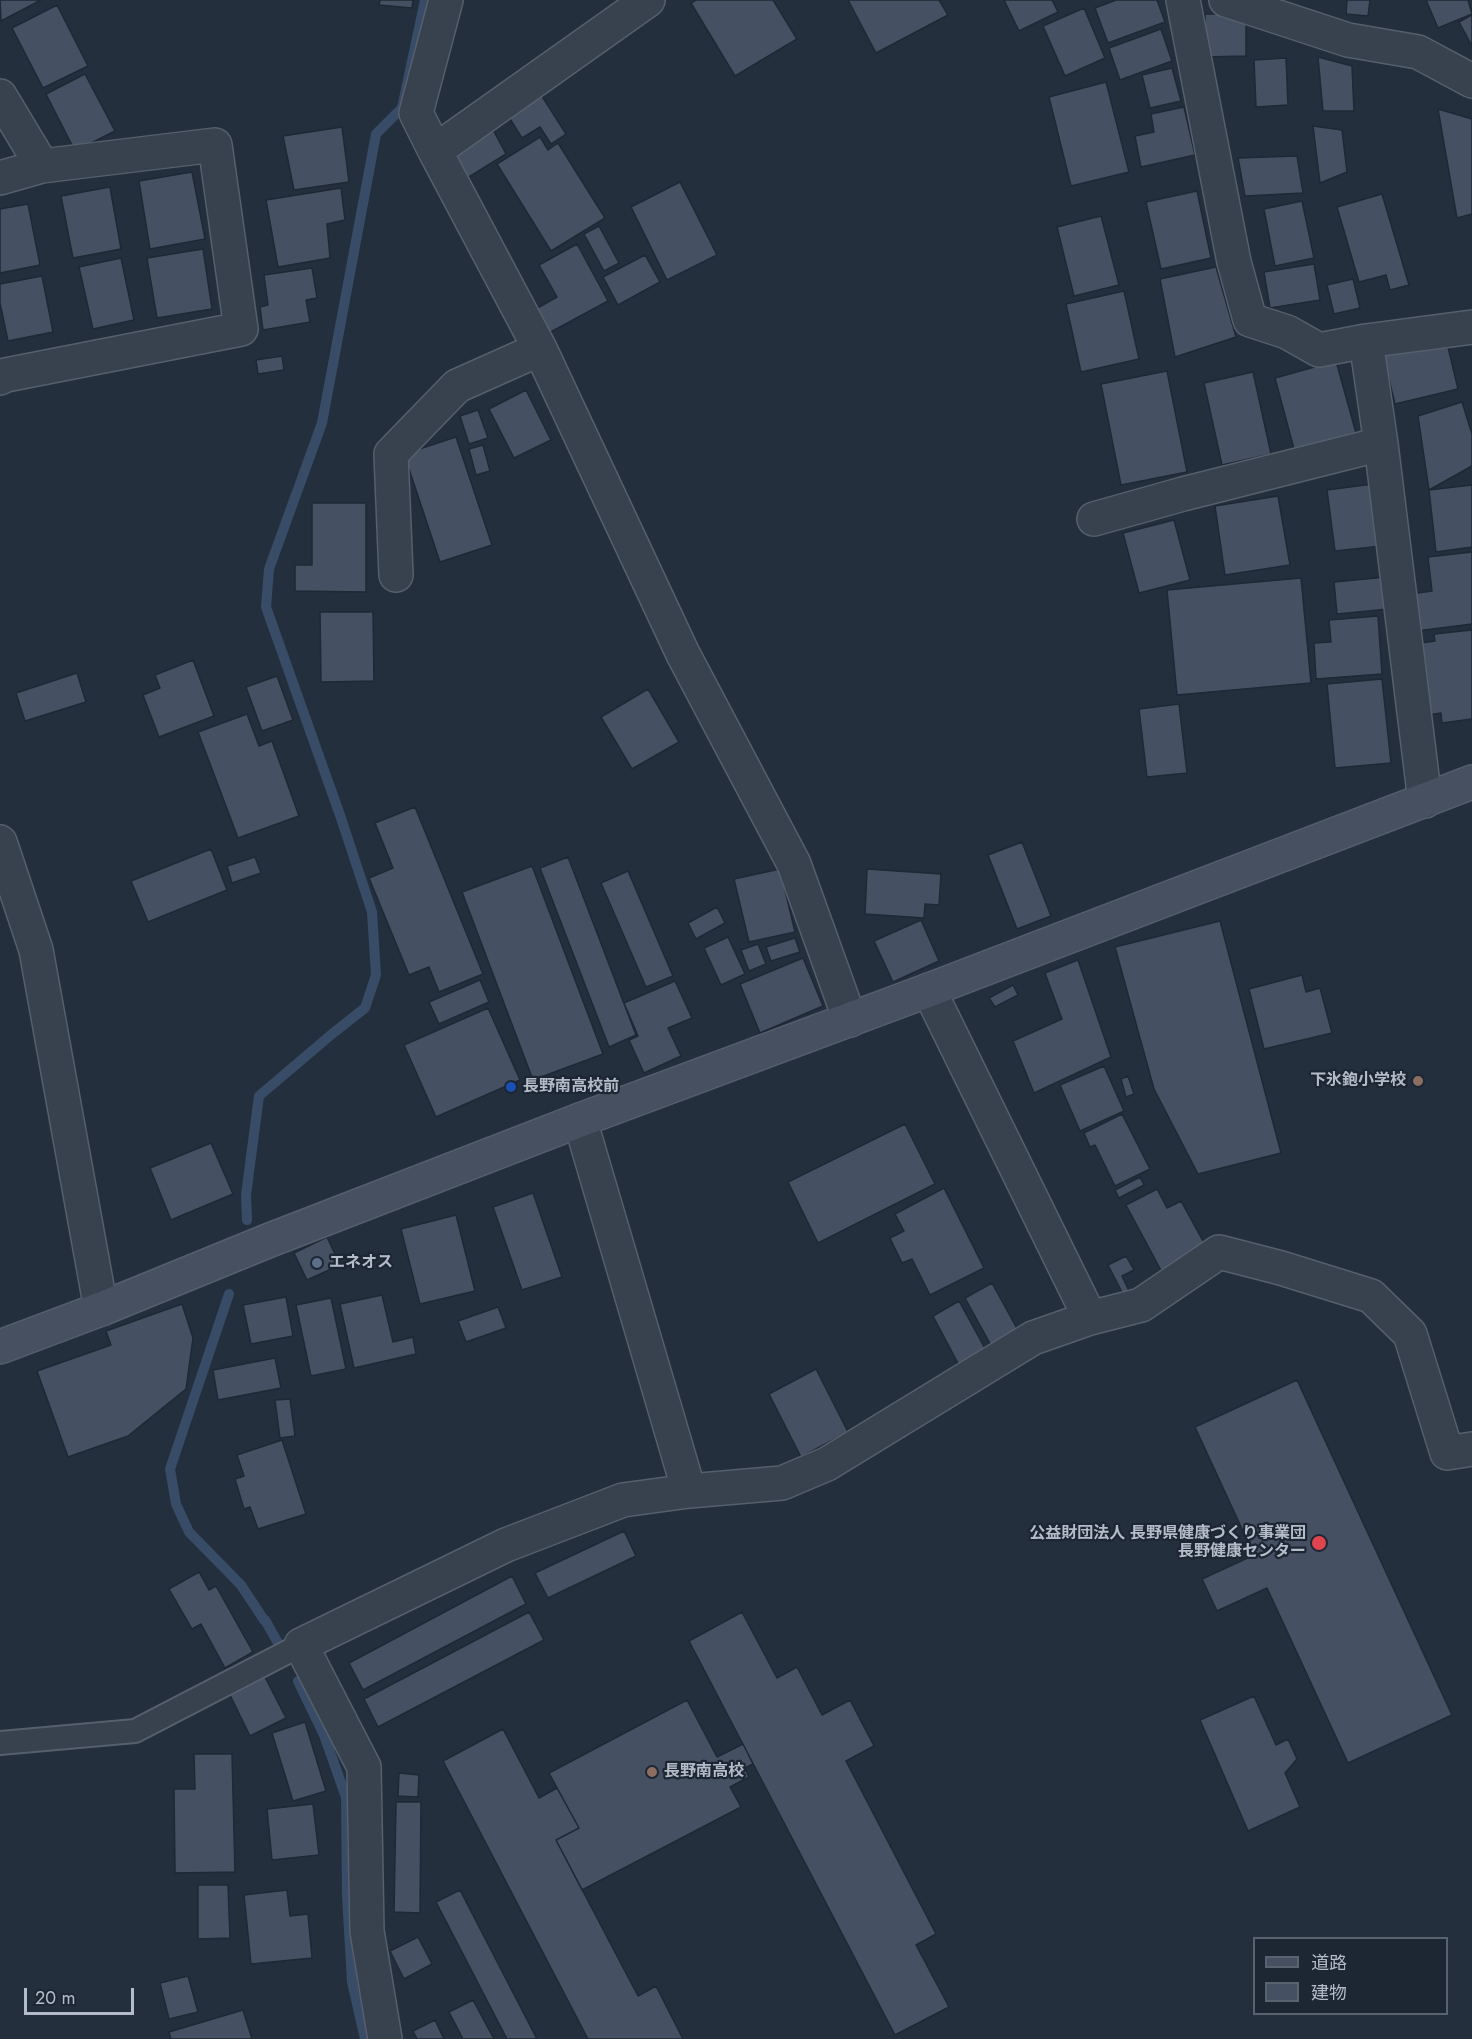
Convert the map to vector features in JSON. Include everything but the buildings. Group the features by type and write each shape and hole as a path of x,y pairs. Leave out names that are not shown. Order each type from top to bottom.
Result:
{"street":[{"path":"446,0 416,113 540,349 683,654 794,864 850,1020"},
{"path":"435,150 648,0"},
{"path":"1183,0 1234,262 1250,320 1287,332 1319,351 1366,341 1472,327"},
{"path":"1226,0 1348,40 1418,52 1472,81"},
{"path":"0,96 42,166"},
{"path":"0,178 42,166 215,145 241,329 0,378"},
{"path":"1366,341 1425,801"},
{"path":"396,575 391,454 457,386 540,349"},
{"path":"1094,519 1381,444"},
{"path":"0,1347 580,1120 850,1020 1472,782"},
{"path":"0,842 36,950 101,1309"},
{"path":"929,990 1090,1318"},
{"path":"580,1120 689,1491"},
{"path":"385,2039 367,1931 364,1767 302,1645 506,1545 623,1500 689,1491 782,1483 827,1464 1033,1338 1090,1318 1141,1305 1219,1252 1281,1268 1371,1296 1410,1334 1447,1453 1472,1449"}],"lane":[{"path":"0,1743 135,1731 302,1645"}],"waterway":[{"path":"247,1220 246,1195 259,1096 365,1008 376,975 372,912 266,607 269,569 322,423 376,134 402,108 425,0"},
{"path":"229,1294 170,1469 176,1504 189,1532 241,1585 264,1620"},
{"path":"265,1620 278,1643"},
{"path":"298,1681 324,1735 346,1797 347,1896 352,1982 365,2039"}],"place":[{"name":"下氷鉋小学校","path":"1418,1081"},
{"name":"長野南高校前","path":"511,1087"},
{"name":"エネオス","path":"317,1263"},
{"name":"公益財団法人 長野県健康づくり事業団 長野健康センター","path":"1319,1543"},
{"name":"長野南高校","path":"652,1772"}]}
